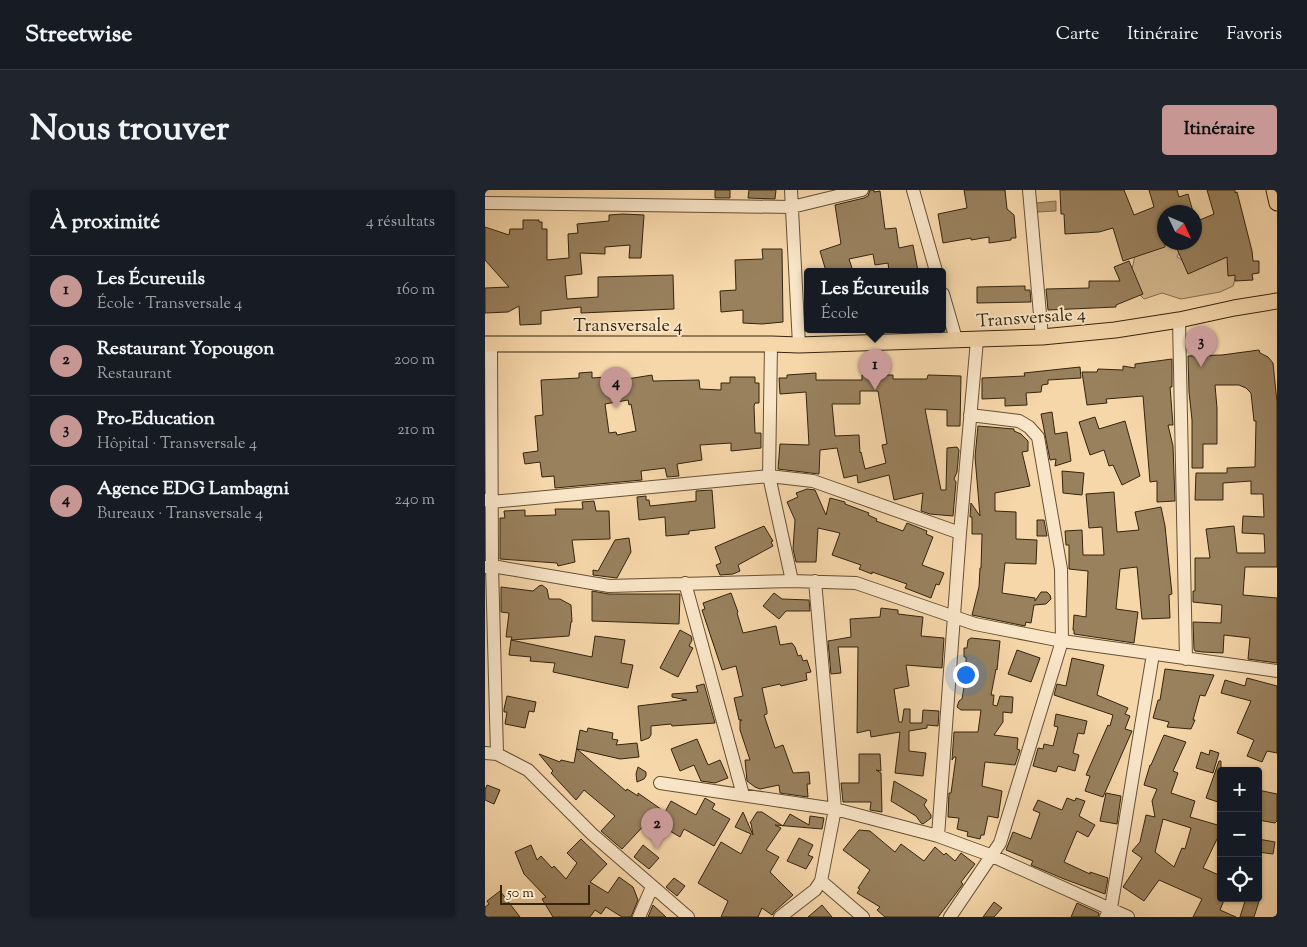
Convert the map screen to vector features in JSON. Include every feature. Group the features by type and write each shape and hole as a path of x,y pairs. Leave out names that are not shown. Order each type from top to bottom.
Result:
{"main road":[{"path":"1275,190 1277,202"},
{"name":"Transversale 4","path":"488,344 799,345 1042,337 1115,330 1277,301"}],"street":[{"path":"791,190 799,345"},
{"path":"485,203 792,207 862,190"},
{"path":"913,190 935,268"},
{"path":"1029,190 1042,337"},
{"path":"946,304 956,339"},
{"path":"1179,320 1186,659"},
{"path":"938,836 960,533 977,340"},
{"path":"488,344 491,754 528,770 592,834 688,917"},
{"path":"771,344 769,476 792,581"},
{"path":"950,917 990,855 1000,843 1062,641 1061,569 1038,437 1029,427 1019,421 970,415"},
{"path":"488,501 769,476 813,481 960,533"},
{"path":"489,566 609,586 792,581 856,583 975,624 1062,641 1277,671"},
{"path":"780,917 815,890 821,881 835,809 815,581"},
{"path":"685,583 743,795"},
{"path":"1109,913 1153,654"},
{"path":"660,784 835,809 938,836 990,855 1109,913 1128,917"},
{"path":"821,881 863,917"},
{"path":"639,917 652,887"}],"shaded area":[{"path":"1056,201 1056,211 1037,212 1036,203"},
{"path":"1228,238 1236,276 1233,286 1220,292 1181,299 1162,293 1144,299 1138,293 1131,273 1136,252 1157,246 1157,250 1180,250 1177,257 1194,267"}],"building":[{"path":"715,190 730,190 730,198 715,198"},
{"path":"749,190 776,190 775,199 748,198"},
{"path":"870,190 874,190 874,192 880,191 885,229 896,228 899,248 913,245 917,268 889,268 888,263 875,265 873,254 849,259 852,268 825,268 820,251 841,244 835,205 868,196"},
{"path":"964,190 1005,190 1007,209 1014,215 1016,238 989,243 989,237 943,243 938,214 967,208"},
{"path":"1060,190 1124,190 1134,215 1154,207 1149,190 1177,190 1179,197 1188,194 1191,205 1157,205 1157,250 1123,261 1113,228 1099,232 1065,234 1064,214 1061,214"},
{"path":"1207,190 1235,190 1253,261 1259,261 1259,273 1252,274 1253,280 1235,281 1235,275 1228,276 1227,257 1188,274 1178,250 1202,250 1202,219 1214,214"},
{"path":"609,215 644,215 641,258 629,258 630,245 605,247 605,254 580,253 582,274 565,276 567,299 598,297 598,277 673,275 674,309 581,313 581,307 541,311 541,324 520,325 519,306 508,312 485,313 485,288 509,287 485,260 485,227 509,235 510,229 523,229 523,220 539,220 539,222 542,222 542,229 547,229 547,260 569,258 568,234 578,233 577,224 609,221"},
{"path":"762,249 782,249 783,322 743,323 743,310 721,312 720,291 736,290 735,260 763,259"},
{"path":"1129,261 1143,294 1116,305 1116,307 1048,310 1046,289 1089,288 1089,281 1120,281 1114,267"},
{"path":"1025,286 1025,290 1030,290 1031,302 977,303 977,287"},
{"path":"1259,350 1260,353 1268,357 1273,363 1277,402 1277,567 1245,567 1243,595 1277,598 1277,663 1248,659 1250,638 1224,635 1223,653 1195,651 1194,649 1193,622 1221,623 1222,605 1193,602 1195,558 1210,558 1206,529 1234,526 1237,553 1265,553 1264,534 1242,533 1243,516 1264,517 1263,494 1251,494 1251,481 1223,483 1223,500 1195,500 1196,473 1227,473 1227,468 1255,467 1256,421 1254,421 1251,393 1246,388 1239,385 1215,385 1217,444 1203,444 1203,468 1192,468 1192,420 1188,356 1222,355"},
{"path":"1172,359 1172,387 1170,387 1173,425 1168,425 1173,446 1175,501 1157,502 1157,481 1150,482 1143,396 1106,399 1107,403 1087,405 1082,372 1097,372 1098,369 1123,370 1123,366 1135,368 1135,364"},
{"path":"1080,367 1081,378 1048,380 1048,384 1042,385 1041,392 1026,393 1027,405 1005,406 1005,398 982,399 982,378 1025,376 1024,373"},
{"path":"592,372 592,378 621,376 621,380 652,375 653,381 699,380 700,389 721,390 721,383 730,383 730,377 755,377 755,383 759,383 759,403 755,403 754,406 755,433 761,433 761,448 731,451 731,443 700,445 702,460 677,464 679,476 667,477 665,468 641,471 642,480 555,488 554,476 542,477 540,462 525,464 523,453 538,451 535,416 543,415 541,380 579,378 579,373","holes":["628,400 629,405 631,404 636,431 617,435 616,432 609,433 605,404"]},
{"path":"816,373 816,380 862,380 862,375 893,375 893,379 927,379 928,375 961,376 960,426 947,426 947,410 925,409 941,490 946,490 947,448 957,447 959,450 957,472 954,479 956,482 953,516 930,514 921,511 923,493 894,500 889,475 858,483 857,475 844,478 837,448 820,450 819,474 778,469 780,444 809,445 806,392 780,394 779,378 787,378 787,375","holes":["860,391 878,391 887,444 882,445 886,463 865,469 860,453 859,435 835,436 832,404 860,404"]},
{"path":"1052,412 1055,434 1067,432 1071,461 1055,466 1056,459 1050,460 1041,414"},
{"path":"1095,417 1099,429 1125,421 1140,476 1122,485 1113,465 1109,466 1104,450 1090,455 1079,422"},
{"path":"978,426 1014,429 1014,431 1021,434 1028,441 1028,451 1022,452 1030,486 995,493 995,511 1016,512 1016,539 1037,540 1036,564 1005,563 1002,593 1035,598 1035,601 1041,592 1047,592 1051,599 1046,604 1034,605 1031,623 1026,622 1025,626 972,615 979,587 981,568 982,534 972,534 972,517 970,517 971,503 980,516 975,457"},
{"path":"1062,471 1084,473 1082,495 1063,493"},
{"path":"807,489 815,490 826,515 830,498 845,502 845,504 869,513 868,515 877,519 876,521 903,531 907,523 927,531 926,534 933,537 922,565 944,573 939,585 936,584 931,598 905,588 907,584 859,569 861,565 832,555 840,533 818,528 816,562 796,562 793,549 795,520 787,502 798,497 796,493"},
{"path":"712,490 715,528 689,531 689,534 666,536 665,517 639,520 637,497 646,496 650,506 696,501 696,491"},
{"path":"1114,492 1117,532 1139,530 1135,512 1161,507 1165,526 1172,594 1169,595 1170,618 1142,619 1137,567 1120,569 1116,609 1138,612 1134,643 1074,634 1073,630 1074,615 1086,617 1088,571 1069,569 1069,545 1066,545 1065,531 1082,530 1083,555 1104,555 1102,527 1089,528 1086,494"},
{"path":"594,501 596,511 609,511 610,539 572,540 575,562 558,566 557,563 500,559 500,518 505,518 504,511 525,510 525,516 556,515 555,509 583,509 582,502"},
{"path":"1037,520 1044,520 1047,536 1037,536"},
{"path":"764,526 773,541 771,542 773,546 738,565 740,571 733,574 720,575 716,565 721,563 715,547"},
{"path":"629,538 631,552 617,578 593,575 593,570 598,571 615,540"},
{"path":"542,585 547,589 549,599 560,599 571,605 572,622 569,636 511,640 512,637 506,637 509,613 501,612 501,587 533,591"},
{"path":"592,591 609,594 680,594 679,624 592,621"},
{"path":"731,593 743,633 776,626 780,645 792,643 798,656 801,655 803,661 807,660 811,672 806,673 807,680 762,688 767,711 767,714 764,715 775,748 783,745 793,773 809,772 810,784 807,784 808,797 780,793 779,785 760,789 747,781 745,760 750,760 740,730 740,721 742,720 739,720 734,698 743,696 736,666 722,670 702,610 705,609 703,603"},
{"path":"774,593 782,599 809,600 810,611 786,611 779,619 763,606"},
{"path":"881,608 898,610 898,614 923,617 921,636 944,638 942,668 906,665 909,686 894,689 899,722 902,722 904,709 910,709 910,723 922,723 923,710 939,711 938,726 927,725 927,728 909,731 909,751 926,753 923,776 895,773 900,732 871,737 870,730 857,733 858,647 838,647 841,673 831,674 828,641 851,637 850,619 880,617"},
{"path":"680,630 691,636 692,640 689,646 693,648 678,677 660,668"},
{"path":"595,636 625,640 621,663 633,665 628,688 553,672 555,663 530,661 531,657 509,655 511,640 592,657"},
{"path":"971,638 1000,641 997,670 991,695 994,695 993,705 997,706 1000,696 1013,697 1012,713 1003,712 1003,722 994,735 1018,738 1017,749 1020,750 1015,765 985,762 982,786 1002,791 998,818 988,816 984,835 981,835 980,839 967,836 968,832 957,829 959,818 948,817 949,793 951,793 956,757 952,760 954,732 978,732 981,710 961,710 957,707 962,699 968,663 966,662 966,657 964,657 964,648 967,648 968,640"},
{"path":"1017,650 1040,658 1031,682 1008,674"},
{"path":"1072,658 1104,665 1097,695 1128,708 1125,714 1130,716 1125,729 1132,731 1103,797 1085,791 1090,776 1086,775 1108,725 1110,726 1113,715 1054,695 1057,684 1066,686"},
{"path":"1165,669 1214,675 1205,696 1200,695 1193,720 1195,720 1191,729 1167,727 1169,722 1153,718 1158,700 1160,700"},
{"path":"1247,678 1277,686 1277,753 1267,751 1262,762 1247,756 1254,740 1237,733 1251,701 1221,693 1225,680 1245,686"},
{"path":"704,684 715,723 651,726 649,738 641,741 638,706 687,700 672,697 672,694 698,692 696,686"},
{"path":"507,696 536,702 534,712 529,711 525,728 505,724 507,712 504,712 504,709"},
{"path":"1056,714 1087,721 1084,734 1078,733 1073,753 1079,755 1075,771 1058,766 1056,772 1033,766 1038,748 1043,749 1044,744 1053,746 1058,727 1054,726"},
{"path":"588,728 613,733 612,739 618,740 616,745 637,743 639,757 620,759 577,749 626,791 627,789 638,796 638,793 665,812 671,801 696,815 705,798 715,804 712,809 730,819 714,846 684,829 680,837 650,819 622,849 601,831 615,816 584,790 576,800 551,773 553,771 539,754 560,762 561,760 574,763 580,730 587,732"},
{"path":"1164,735 1186,742 1173,771 1178,773 1171,793 1195,801 1190,817 1217,825 1217,839 1203,868 1217,874 1217,902 1223,902 1220,910 1236,917 1193,917 1202,899 1159,880 1144,901 1123,887 1142,858 1132,851 1140,842 1146,815 1155,817 1152,801 1157,789 1144,785 1150,765","holes":["1163,819 1191,828 1185,849 1182,848 1174,867 1155,852"]},
{"path":"697,739 708,765 720,760 728,778 715,783 701,781 694,765 680,771 671,749"},
{"path":"1210,750 1219,753 1213,773 1196,768 1201,752 1209,755"},
{"path":"859,754 880,754 881,771 876,770 881,773 882,812 870,810 871,802 843,802 841,783 859,783"},
{"path":"1219,761 1221,761 1221,767 1217,767 1217,802 1206,798"},
{"path":"638,767 646,772 646,776 637,782 636,774"},
{"path":"894,781 927,800 924,805 931,818 923,824 916,816 891,801"},
{"path":"487,785 500,790 494,804 485,800"},
{"path":"1262,791 1277,794 1277,821 1275,823 1262,821"},
{"path":"1106,793 1121,796 1117,824 1100,821"},
{"path":"1067,798 1075,801 1076,798 1085,801 1079,816 1095,825 1088,837 1077,831 1064,862 1090,874 1090,872 1108,878 1105,894 1031,865 1033,861 1006,850 1013,832 1031,839 1040,813 1033,810 1038,800 1062,810"},
{"path":"743,812 753,835 750,823 757,812 762,812 782,826 775,825 781,828 766,850 779,857 770,872 793,895 772,915 762,908 758,917 721,917 728,901 698,883 721,842 741,854 751,834 735,827"},
{"path":"790,814 809,825 810,816 824,818 822,829 783,826"},
{"path":"859,830 870,831 895,852 901,844 924,861 935,847 955,861 961,853 975,864 961,882 963,884 938,917 885,917 877,910 880,907 857,893 860,889 858,888 870,870 843,850"},
{"path":"799,838 813,845 808,855 813,857 806,869 787,861"},
{"path":"581,839 607,864 590,882 608,893 619,877 633,887 638,900 631,917 622,917 606,907 601,914 595,910 590,917 553,917 542,899 546,897 524,874 515,852 531,845 537,860 541,856 566,879 577,863 567,853"},
{"path":"1262,840 1275,842 1273,854 1262,853"},
{"path":"643,845 659,858 649,869 634,857"},
{"path":"674,878 685,886 677,896 666,887"},
{"path":"500,891 520,917 485,917 485,907 489,904 487,901"},
{"path":"994,902 1002,908 994,917 983,917"},
{"path":"1245,902 1259,902 1254,917 1240,917"},
{"path":"1077,903 1099,913 1098,917 1071,917"},
{"path":"653,905 666,917 648,917"},
{"path":"822,905 832,917 808,917"}],"place":[{"name":"Pro-Education","path":"1201,367"},
{"name":"Les Écureuils","path":"875,390"},
{"name":"Agence EDG Lambagni","path":"616,408"},
{"name":"Restaurant Yopougon","path":"657,849"}]}
